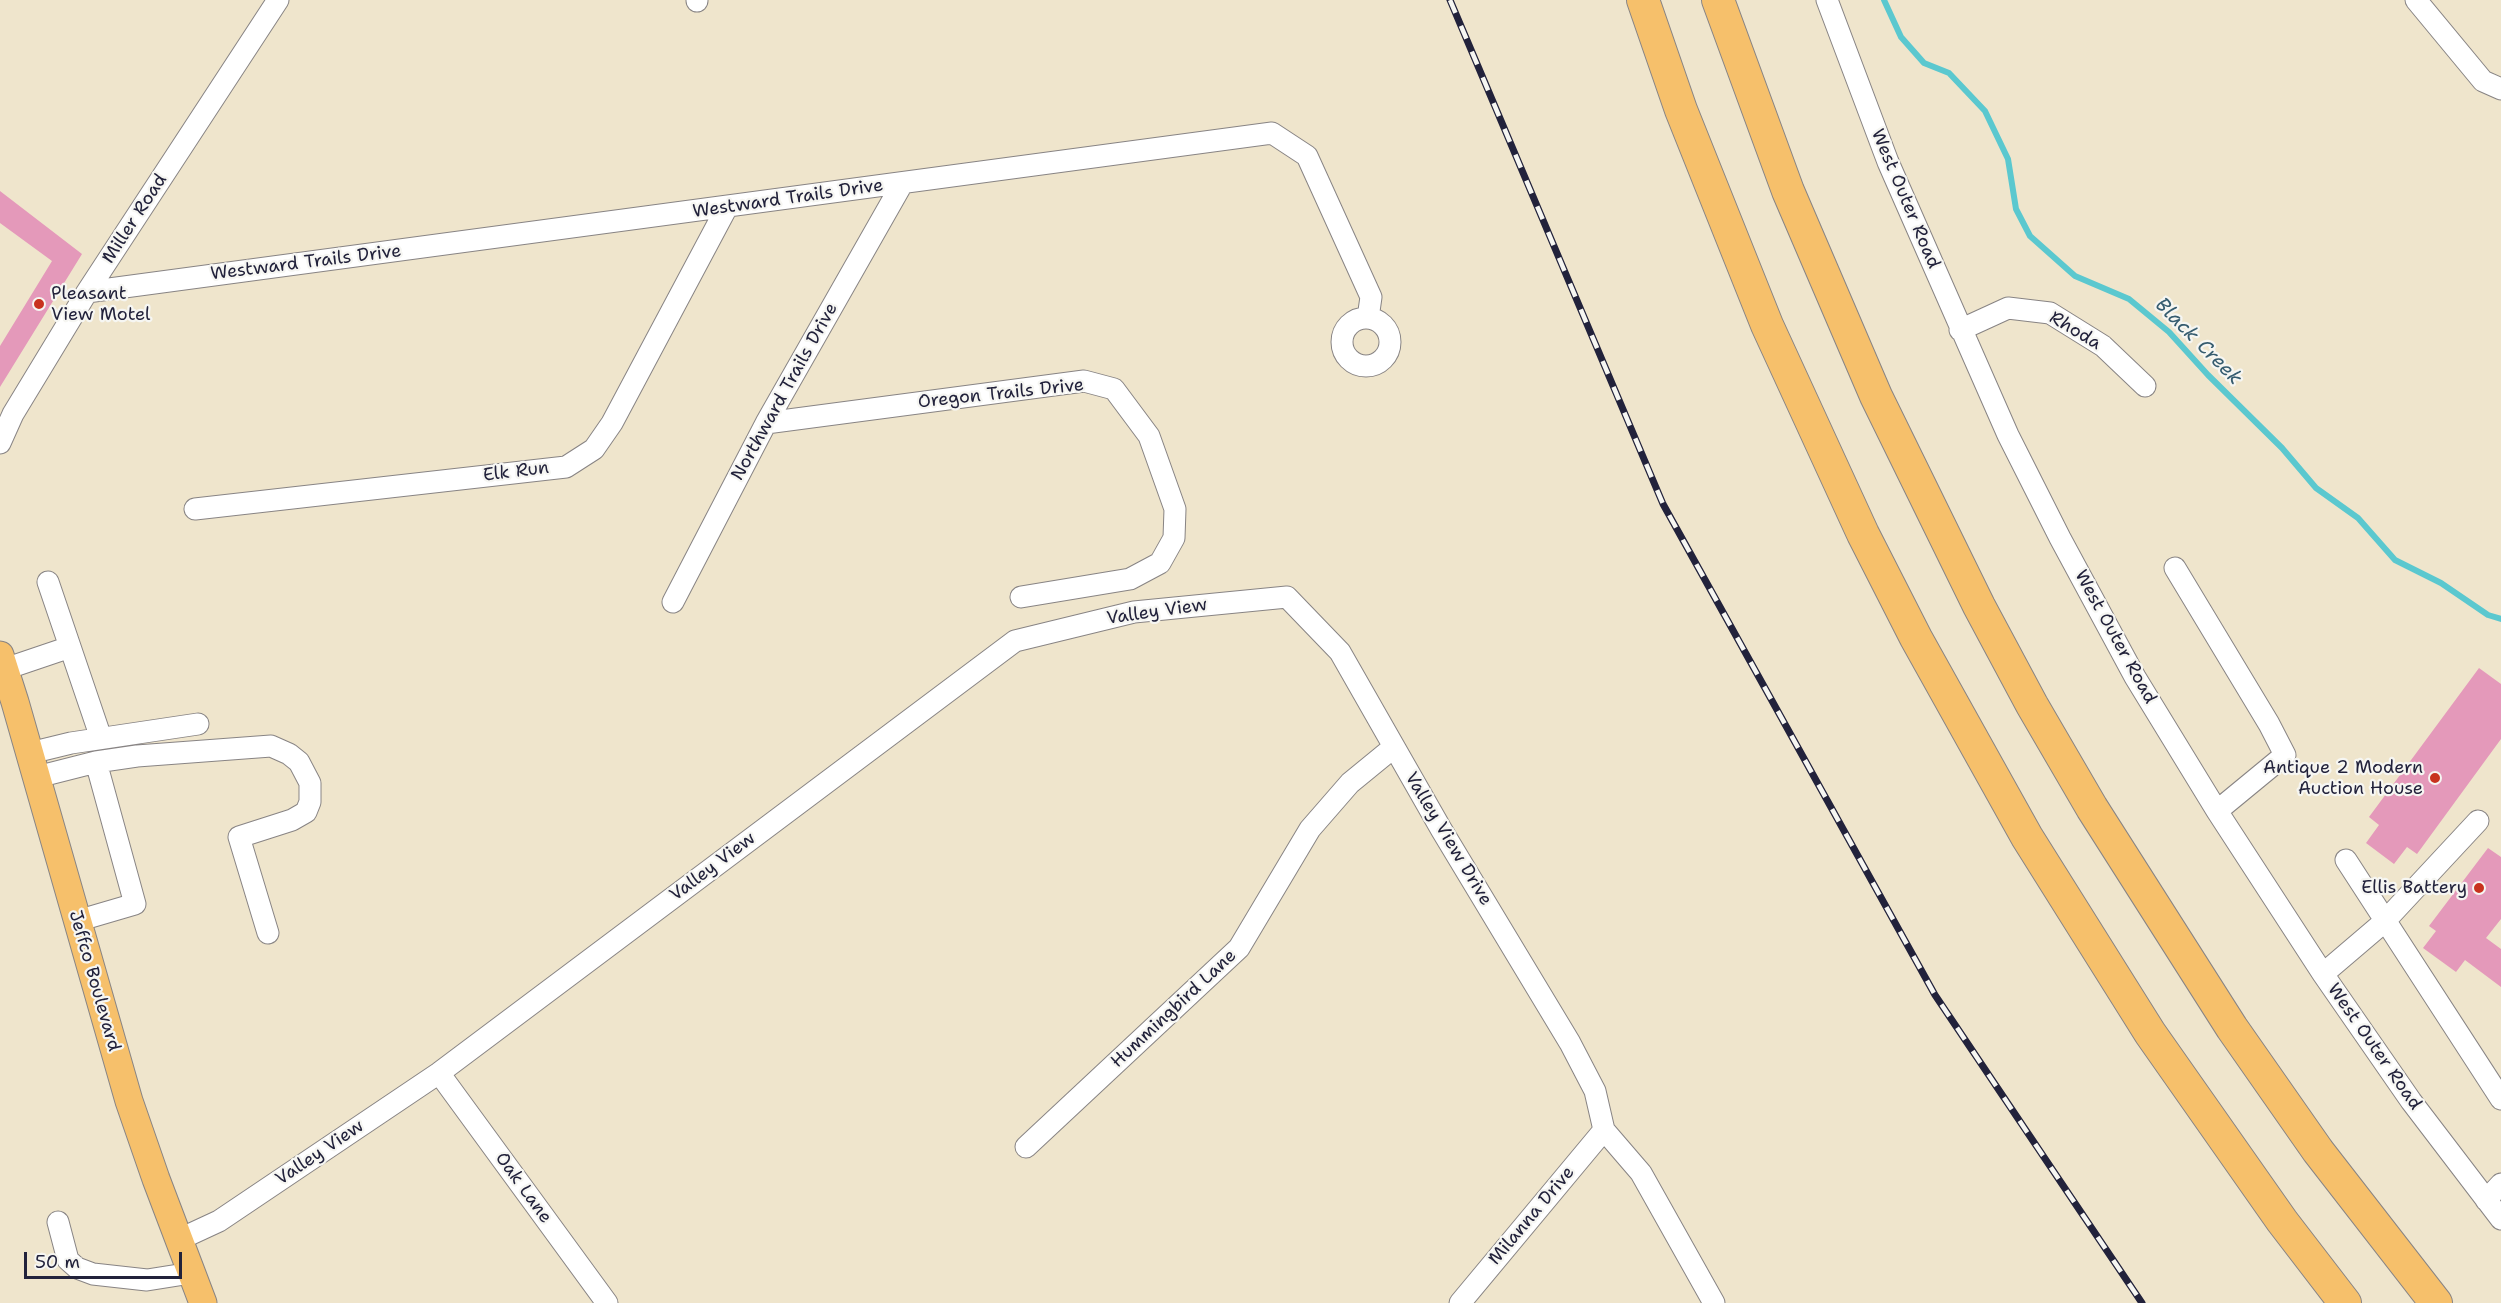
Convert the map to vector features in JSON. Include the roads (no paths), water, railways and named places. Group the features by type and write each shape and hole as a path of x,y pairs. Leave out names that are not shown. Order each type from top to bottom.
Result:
{"highway":[{"path":"1642,0 1685,120 1767,325 1863,534 1916,638 2027,837 2150,1034 2282,1221 2345,1303"},
{"path":"1718,0 1788,191 1871,386 1937,523 2032,705 2092,808 2232,1028 2318,1151 2436,1303"}],"main road":[{"name":"Jeffco Boulevard","path":"2,662 34,765 129,1101 178,1240 203,1303"}],"street":[{"name":"Miller Road","path":"0,443 13,414 87,292 278,0"},
{"name":"West Outer Road","path":"1827,0 1888,162 1960,330 2008,435 2060,538 2136,677 2217,811 2322,974 2411,1101 2501,1219"},
{"path":"2416,0 2482,81 2501,89"},
{"name":"Westward Trails Drive","path":"87,292 1272,133 1307,156 1371,297 1368,318"},
{"name":"Northward Trails Drive","path":"673,602 766,423 902,184"},
{"name":"Elk Run","path":"195,509 566,467 594,449 612,423 728,207"},
{"name":"Rhoda","path":"1960,330 2008,308 2050,313 2103,346 2145,386"},
{"name":"Oregon Trails Drive","path":"766,423 1084,381 1114,389 1149,436 1175,509 1174,538 1160,563 1130,579 1021,597"},
{"path":"2175,568 2269,724 2285,756 2217,811"},
{"path":"48,582 101,738"},
{"name":"Valley View Drive","path":"1287,597 1340,652 1570,1043 1595,1091 1604,1130"},
{"name":"Valley View","path":"178,1240 219,1221 439,1073 1015,641 1134,612 1287,597"},
{"path":"2,662 70,647"},
{"path":"34,765 71,743 198,724"},
{"path":"34,765 96,762 137,756 271,746 289,754 299,762 310,783 310,802 306,812 292,820 239,837 268,933"},
{"name":"Hummingbird Lane","path":"1026,1147 1239,948 1310,829 1350,783 1394,747"},
{"path":"77,921 135,904 96,762"},
{"path":"2322,974 2384,922 2478,821"},
{"path":"2346,860 2384,922 2470,1049 2478,1067 2501,1099"},
{"name":"Oak Lane","path":"439,1073 607,1303"},
{"path":"1604,1130 1641,1173 1714,1303"},
{"name":"Milanna Drive","path":"1460,1303 1604,1130"},
{"path":"2486,1200 2501,1184"},
{"path":"58,1222 68,1260 77,1268 93,1274 147,1280 191,1274"}],"waterway":[{"name":"Black Creek","path":"1884,0 1901,37 1924,63 1949,73 1985,111 2008,159 2016,209 2030,236 2075,276 2129,299 2169,332 2208,375 2282,448 2316,488 2358,518 2395,560 2441,583 2488,615 2501,619"}],"railway":[{"path":"1450,0 1663,504 1935,995 2142,1303"}],"place":[{"name":"Pleasant View Motel","path":"39,304"},
{"name":"Antique 2 Modern Auction House","path":"2435,778"},
{"name":"Ellis Battery","path":"2479,888"}]}
